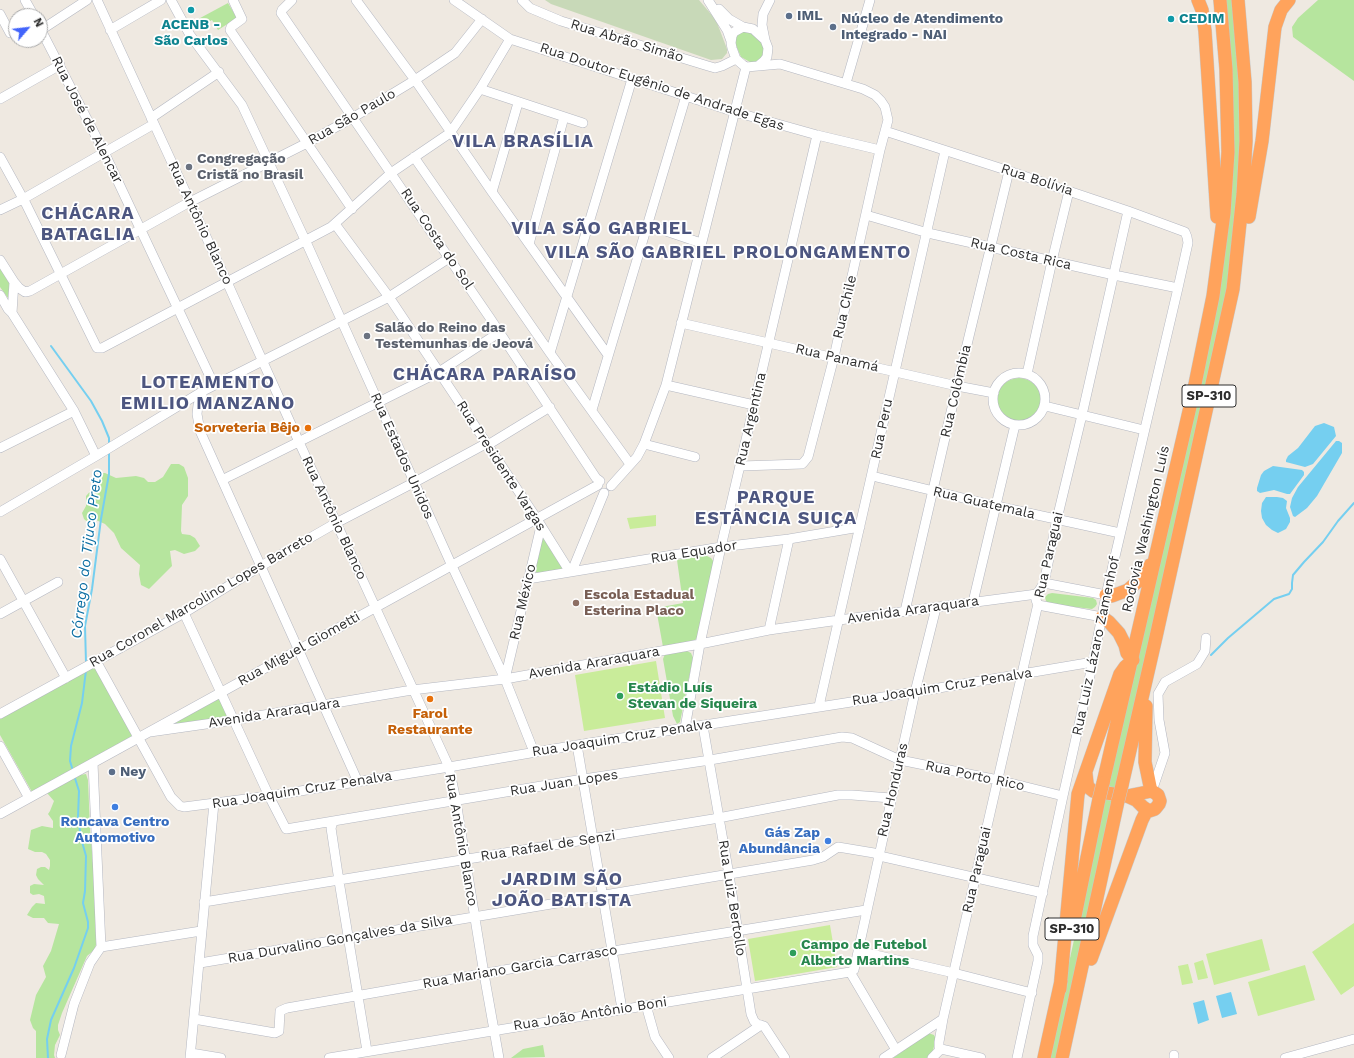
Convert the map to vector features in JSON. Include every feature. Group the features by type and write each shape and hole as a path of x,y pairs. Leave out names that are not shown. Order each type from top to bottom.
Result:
{"highway":[{"path":"1198,0 1202,10 1205,31 1217,210 1213,296"},
{"name":"Rodovia Washington Luís","path":"1044,1058 1060,989 1099,791 1132,660 1193,394 1213,296 1224,213 1228,152 1226,69 1220,0"},
{"name":"SP-310","path":"1062,1058 1122,794 1232,289 1243,194 1246,141 1245,82 1238,0"},
{"path":"1232,289 1247,227 1262,141 1275,27 1281,10 1289,0"},
{"path":"1106,595 1112,596 1128,590 1144,576 1149,568 1160,538"},
{"path":"1102,617 1119,633 1127,653 1132,660 1124,667 1120,674 1086,774 1086,783 1088,787 1099,791 1122,794 1140,795 1151,791"},
{"path":"1122,794 1136,800 1147,810 1155,809 1160,801 1158,795 1151,791 1145,762 1146,701 1156,637"},
{"path":"1060,989 1076,806 1082,778 1086,774"},
{"path":"1076,806 1082,797 1099,791"},
{"path":"1076,998 1147,810"}],"street":[{"path":"48,24 87,0"},
{"name":"Rua Antônio Blanco","path":"97,0 412,690 449,767 499,1058"},
{"path":"110,30 161,0"},
{"name":"Rua Estados Unidos","path":"171,0 190,35 242,105 306,241 452,566 505,678 534,752"},
{"path":"233,0 242,19 231,27 230,30 352,209"},
{"name":"Rua Costa do Sol","path":"292,0 281,13 450,258 596,478 603,483 598,490 604,493 571,572"},
{"path":"356,0 415,80 567,299 608,355"},
{"name":"Rua Doutor Eugênio de Andrade Egas","path":"454,0 510,39 735,112 817,135 880,150"},
{"name":"Rua Abrão Simão","path":"522,0 530,8 561,20 715,68 722,66 736,58"},
{"path":"709,0 729,19 745,27 753,29 780,64 746,67 736,58 727,30 709,0"},
{"path":"758,66 767,57 762,25 763,14 770,0"},
{"path":"846,83 870,0"},
{"path":"0,14 8,29"},
{"path":"731,41 734,32 745,27 763,14"},
{"name":"Rua São Paulo","path":"14,282 21,290 28,292 190,202 307,143 354,117 415,80 455,52 482,19"},
{"path":"0,157 23,199 97,348 102,348 306,241 335,224 391,173 450,132 480,89 510,39"},
{"name":"Rua José de Alencar","path":"48,43 104,152 179,308 214,385"},
{"path":"0,99 60,64"},
{"name":"Rua Chile","path":"740,466 802,464 808,457 834,357 888,120 885,107 875,95 846,83 780,64"},
{"name":"Rua Miguel Giometti","path":"0,814 138,739 374,607 538,522 623,472 637,457 644,444 666,385 746,67"},
{"path":"0,210 23,199 104,152 152,121 218,72"},
{"path":"550,353 632,79"},
{"path":"480,89 583,123"},
{"path":"592,410 686,96"},
{"path":"492,192 518,102"},
{"path":"529,244 564,117"},
{"name":"Rua Bolívia","path":"885,131 1128,211 1181,230 1186,234"},
{"name":"Rua Argentina","path":"685,728 700,644 721,547 817,135"},
{"name":"Rua Peru","path":"819,706 928,233 945,151"},
{"path":"414,157 550,353 630,464"},
{"name":"Rua Colômbia","path":"905,611 1009,171"},
{"path":"1027,374 1069,191"},
{"name":"Rua Paraguai","path":"941,1049 939,1047 939,1042 943,1019 1038,605 1036,600 1037,594 1044,583 1057,519 1128,211"},
{"name":"Rua Costa Rica","path":"866,215 928,233 1178,288"},
{"name":"Rua Presidente Vargas","path":"335,224 389,297 571,572"},
{"path":"648,225 701,244"},
{"name":"Rua Luiz Lázaro Zamenhof","path":"1017,1058 1038,960 1038,955 1033,941 1063,796 1094,662 1106,595 1188,243 1186,234"},
{"path":"0,512 98,455 203,391 389,297 450,258"},
{"path":"0,260 14,282 12,313"},
{"path":"0,295 74,411 98,455"},
{"name":"Rua Panamá","path":"681,323 957,386 994,393"},
{"path":"222,480 439,372 500,332"},
{"path":"1018,373 1027,374 1039,383 1043,390 1045,398 1044,406 1036,420 1029,424 1015,425 1005,421 999,416 993,401 994,393 1002,379 1018,373"},
{"path":"666,385 754,405"},
{"path":"203,391 198,405 198,422 200,431 322,705 358,782"},
{"path":"1044,406 1144,430"},
{"name":"Rua Coronel Marcolino Lopes Barreto","path":"0,714 184,612 336,523 487,443 491,443 550,407"},
{"path":"0,448 74,411"},
{"path":"973,602 1015,425"},
{"path":"644,444 695,457"},
{"name":"Rua Guatemala","path":"872,476 933,492 1120,533"},
{"name":"Rua México","path":"505,678 528,579 538,522"},
{"name":"Rua Equador","path":"528,579 721,547 860,527"},
{"path":"769,630 789,538"},
{"path":"0,558 68,677"},
{"path":"0,614 58,582"},
{"path":"1044,583 1106,595"},
{"name":"Avenida Araraquara","path":"150,732 234,720 412,690 505,678 700,644 769,630 1037,594"},
{"path":"1038,605 1102,617"},
{"name":"Rua Honduras","path":"850,972 854,970 915,692 936,608"},
{"path":"184,612 269,796"},
{"path":"1151,791 1165,753 1159,720 1158,694 1165,682 1197,664 1205,651 1206,638"},
{"path":"95,662 138,739"},
{"name":"Rua Joaquim Cruz Penalva","path":"138,739 176,803 184,807 269,796 358,782 534,752 915,692 1094,662"},
{"name":"Rua Luiz Bertollo","path":"703,726 710,760 747,989 754,1021 757,1024 764,1026 785,1058"},
{"name":"Rua Porto Rico","path":"842,737 852,738 900,760 998,780 1063,796"},
{"name":"Rua Juan Lopes","path":"269,796 286,829 842,737"},
{"path":"577,745 622,1009"},
{"path":"0,746 29,798"},
{"path":"61,1055 74,1004 90,963 101,947 94,762"},
{"name":"Rua Rafael de Senzi","path":"204,902 719,818 838,795 891,798"},
{"path":"214,803 190,1056 222,1058"},
{"path":"333,822 331,828 367,1051"},
{"name":"Rua Durvalino Gonçalves da Silva","path":"200,963 818,859 838,847 844,847 1043,893"},
{"name":"Rua Mariano Garcia Carrasco","path":"194,1019 275,1033 278,1031 280,1011 284,1008 612,951 866,910"},
{"path":"101,947 202,932"},
{"path":"858,951 1032,993"},
{"path":"850,972 896,1050"},
{"name":"Rua João Antônio Boni","path":"329,1058 850,972"},
{"path":"646,1005 655,1037 669,1058"},
{"path":"884,1058 943,1019"},
{"path":"712,1058 761,1025"},
{"path":"1285,1058 1354,1039"},
{"path":"932,1058 941,1049 981,1058"}],"green space":[{"path":"545,0 699,0 716,20 727,49 727,53 722,59 711,60 551,4"},
{"path":"1224,0 1235,0 1242,154 1227,297 1119,789 1108,786 1221,262"},
{"path":"1318,0 1354,0 1354,81 1293,37 1292,27 1298,18"},
{"path":"228,3 237,18 218,30 212,20 194,30 189,24"},
{"path":"746,30 760,39 764,48 763,57 755,62 750,62 741,57 735,43 736,35"},
{"path":"0,264 10,282 8,298 0,287"},
{"path":"1015,378 1023,378 1035,384 1041,396 1041,404 1035,416 1023,422 1015,422 1003,416 997,404 997,396 1003,384"},
{"path":"171,464 179,464 184,467 188,478 188,496 182,505 182,534 190,535 195,538 200,546 195,551 184,554 175,550 170,551 172,566 149,589 141,585 139,574 140,565 121,548 114,533 105,524 96,520 90,524 84,519 82,513 86,506 86,496 95,486 100,473 105,473 116,478 136,476 144,478 148,482 155,482 163,477"},
{"path":"656,515 656,526 630,529 627,518"},
{"path":"543,536 564,569 538,574 535,571"},
{"path":"705,555 711,558 714,562 697,638 694,641 663,647 656,608 683,603 677,560"},
{"path":"1052,593 1093,598 1096,600 1097,604 1092,609 1049,604 1045,597"},
{"path":"687,651 691,653 693,658 680,722 677,724 673,716 663,659 665,654"},
{"name":"Estádio Luís Stevan de Siqueira","path":"656,661 665,718 584,731 575,675"},
{"path":"93,667 97,668 132,736 32,792 0,735 0,719"},
{"path":"219,698 228,716 227,717 173,724"},
{"path":"86,774 88,780 90,829 95,885 96,945 94,950 87,956 62,1013 58,1025 60,1035 55,1045 55,1058 36,1058 36,1031 30,1020 36,995 46,977 43,966 51,951 59,924 48,923 44,918 33,918 27,915 36,903 45,904 44,896 39,894 33,895 30,893 30,886 34,884 44,885 36,875 37,869 45,867 49,870 50,866 50,860 46,854 28,849 31,830 42,826 53,828 53,821 48,814 54,801 47,793 80,775"},
{"path":"1105,799 1115,802 1059,1058 1048,1058"},
{"path":"1354,923 1354,986 1341,995 1312,952"},
{"name":"Campo de Futebol Alberto Martins","path":"830,925 837,967 755,981 748,939"},
{"path":"1262,939 1270,970 1214,985 1206,954"},
{"path":"1203,960 1208,978 1198,980 1194,963"},
{"path":"1188,964 1193,983 1182,985 1178,966"},
{"path":"1305,965 1315,1000 1258,1016 1248,982"},
{"path":"928,1033 934,1035 936,1039 930,1058 893,1058"},
{"path":"543,1045 545,1057 511,1058 523,1049"}],"water":[{"path":"1324,423 1334,427 1336,436 1313,464 1305,467 1286,462 1288,456 1298,448 1315,426"},
{"path":"1336,441 1342,443 1342,453 1317,496 1307,508 1295,517 1293,516 1290,507 1292,498 1298,487"},
{"path":"1273,466 1302,470 1304,472 1304,475 1290,494 1274,490 1260,493 1257,491 1261,475 1264,471"},
{"path":"1266,497 1283,498 1287,501 1286,508 1290,522 1286,529 1278,533 1266,525 1262,518 1262,503"},
{"path":"1231,992 1237,1014 1222,1018 1216,996"},
{"path":"1204,1000 1209,1020 1198,1024 1193,1003"}],"waterway":[{"name":"Córrego do Tijuco Preto","path":"51,346 91,401 109,438 109,445"},
{"name":"Córrego do Tijuco Preto","path":"86,663 85,626 109,474 109,452"},
{"path":"1211,655 1228,638 1274,599 1289,594 1292,589 1293,575 1323,542 1338,521 1354,503"},
{"name":"Córrego do Tijuco Preto","path":"73,771 70,761 71,746 82,703 86,670"},
{"name":"Córrego do Tijuco Preto","path":"48,1058 47,1039 51,1020 74,968 88,928 83,903 85,891 86,856 81,838 78,817 79,791 74,775"}],"place":[{"name":"ACENB - São Carlos","path":"191,10"},
{"name":"IML","path":"789,16"},
{"name":"CEDIM","path":"1171,19"},
{"name":"Núcleo de Atendimento Integrado - NAI","path":"833,27"},
{"name":"Congregação Cristã no Brasil","path":"189,167"},
{"name":"Salão do Reino das Testemunhas de Jeová","path":"367,336"},
{"name":"Sorveteria Bêjo","path":"308,428"},
{"name":"Escola Estadual Esterina Placo","path":"576,603"},
{"name":"Estádio Luís Stevan de Siqueira","path":"620,696"},
{"name":"Farol Restaurante","path":"430,699"},
{"name":"Ney","path":"112,772"},
{"name":"Roncava Centro Automotivo","path":"115,807"},
{"name":"Gás Zap Abundância","path":"828,841"},
{"name":"Campo de Futebol Alberto Martins","path":"793,953"}],"district":[{"name":"VILA BRASÍLIA","path":"523,142"},
{"name":"CHÁCARA BATAGLIA","path":"88,224"},
{"name":"VILA SÃO GABRIEL","path":"602,229"},
{"name":"VILA SÃO GABRIEL PROLONGAMENTO","path":"728,253"},
{"name":"CHÁCARA PARAÍSO","path":"485,375"},
{"name":"LOTEAMENTO EMILIO MANZANO","path":"208,393"},
{"name":"PARQUE ESTÂNCIA SUIÇA","path":"776,508"},
{"name":"JARDIM SÃO JOÃO BATISTA","path":"562,890"}]}
